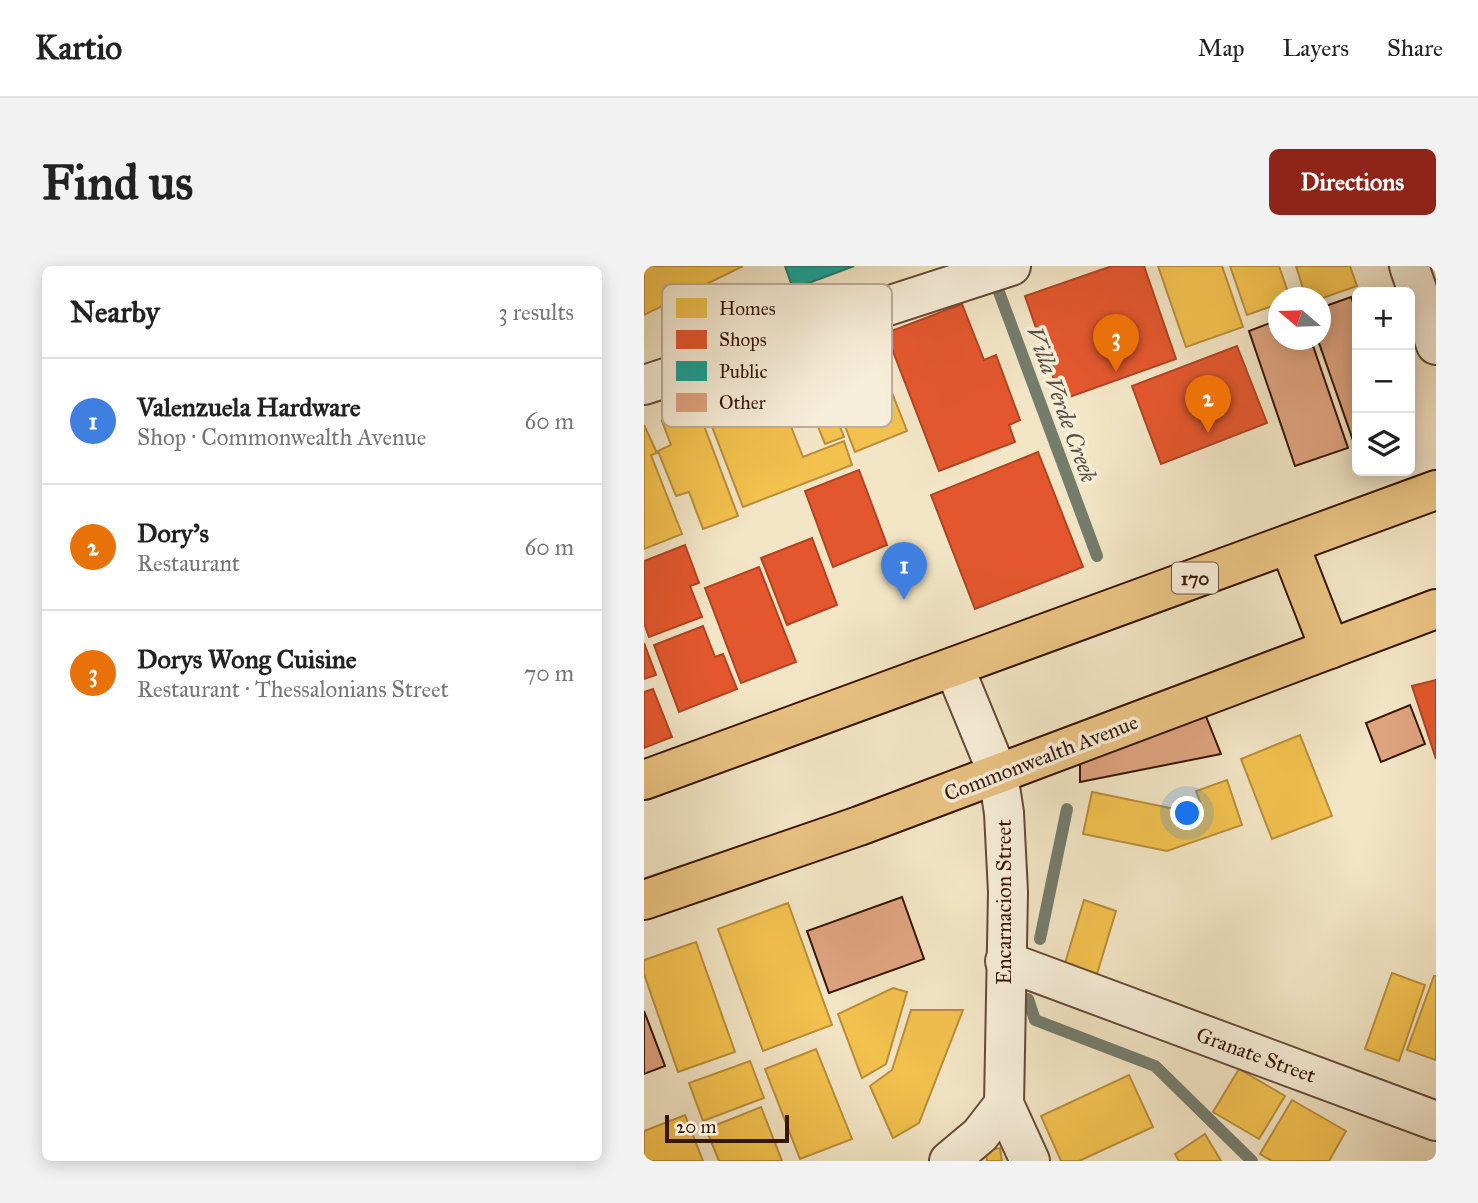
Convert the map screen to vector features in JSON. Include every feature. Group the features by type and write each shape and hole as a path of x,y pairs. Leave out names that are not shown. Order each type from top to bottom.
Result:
{"main road":[{"name":"170","path":"644,780 1436,490"},
{"path":"1289,544 1329,649"},
{"name":"Commonwealth Avenue","path":"644,901 998,774 1436,609"}],"street":[{"path":"892,305 1010,266"},
{"path":"1409,266 1436,345"},
{"path":"644,385 662,379"},
{"name":"Encarnacion Street","path":"954,667 998,774 1007,849 1004,1104"},
{"name":"Granate Street","path":"1005,961 1436,1121"},
{"path":"949,1161 980,1135 1004,1104 1030,1161"}],"building: Homes":[{"path":"644,266 743,266 707,284 662,284 662,306 644,315"},
{"path":"1158,266 1222,266 1243,327 1186,347"},
{"path":"1230,266 1279,266 1286,287 1268,287 1268,308 1247,315"},
{"path":"1296,266 1350,266 1357,286 1331,295 1331,287 1303,287"},
{"path":"892,393 907,431 855,452 845,427 892,427"},
{"path":"644,425 657,453 651,455 682,534 644,549"},
{"path":"664,427 705,427 738,516 703,529 689,492 676,496 658,451 671,445"},
{"path":"712,427 791,427 803,457 844,441 852,465 743,507"},
{"path":"818,427 840,427 844,437 825,444"},
{"path":"1300,735 1332,816 1272,839 1241,759"},
{"path":"1227,780 1242,825 1167,851 1083,834 1092,792 1175,809 1173,821 1203,810 1196,791"},
{"path":"1084,900 1116,911 1094,984 1062,973"},
{"path":"788,903 832,1025 763,1051 718,929"},
{"path":"696,942 735,1052 678,1072 644,974 644,960"},
{"path":"1392,973 1425,985 1399,1061 1365,1049"},
{"path":"1436,976 1436,1060 1407,1050"},
{"path":"893,988 907,992 886,1064 862,1078 838,1014"},
{"path":"911,1010 963,1010 919,1123 893,1138 870,1086 892,1070"},
{"path":"816,1049 852,1139 800,1159 765,1069"},
{"path":"750,1061 764,1098 703,1121 689,1083"},
{"path":"1239,1069 1285,1096 1259,1139 1213,1112"},
{"path":"1129,1075 1153,1127 1079,1161 1061,1161 1041,1116"},
{"path":"1292,1100 1346,1131 1329,1161 1272,1161 1260,1154"},
{"path":"761,1107 782,1161 719,1161 706,1129"},
{"path":"685,1115 703,1161 644,1161 644,1131"},
{"path":"1205,1134 1221,1161 1179,1161 1175,1154"},
{"path":"1000,1148 1002,1161 987,1161 985,1150"}],"building: Shops":[{"path":"1112,266 1144,266 1176,359 1061,400 1025,296"},
{"path":"962,304 984,360 996,355 1020,420 1009,425 1015,442 939,471 892,349 892,331"},
{"path":"1237,346 1267,423 1161,464 1132,386"},
{"path":"1038,452 1083,567 975,609 931,495"},
{"path":"859,470 887,545 833,567 805,491"},
{"path":"812,538 837,605 787,625 761,558"},
{"path":"685,545 699,583 690,586 702,617 649,637 644,623 644,561"},
{"path":"759,567 796,662 741,683 705,588"},
{"path":"703,626 715,657 723,654 737,689 679,712 654,645"},
{"path":"644,643 656,675 644,679"},
{"path":"1436,680 1436,759 1412,686"},
{"path":"653,689 672,737 644,748 644,692"}],"building: Public":[{"path":"785,266 854,266 806,284 791,284"}],"building: Other":[{"path":"1351,297 1352,300 1352,437 1321,350 1331,350 1331,304"},
{"path":"1268,324 1268,350 1314,350 1348,448 1295,466 1249,331"},
{"path":"1410,705 1425,744 1381,762 1366,723"},
{"path":"1203,709 1221,754 1080,782 1080,763"},
{"path":"902,897 924,959 829,993 807,931"},
{"path":"644,1011 665,1066 644,1074"}],"waterway":[{"name":"Villa Verde Creek","path":"993,276 1097,556"},
{"name":"Villa Verde Creek","path":"1040,939 1067,809"},
{"name":"Villa Verde Creek","path":"1028,999 1035,1020 1155,1066 1252,1161"}],"place":[{"name":"Dorys Wong Cuisine","path":"1116,372"},
{"name":"Dory's","path":"1208,433"},
{"name":"Valenzuela Hardware","path":"904,600"}]}
